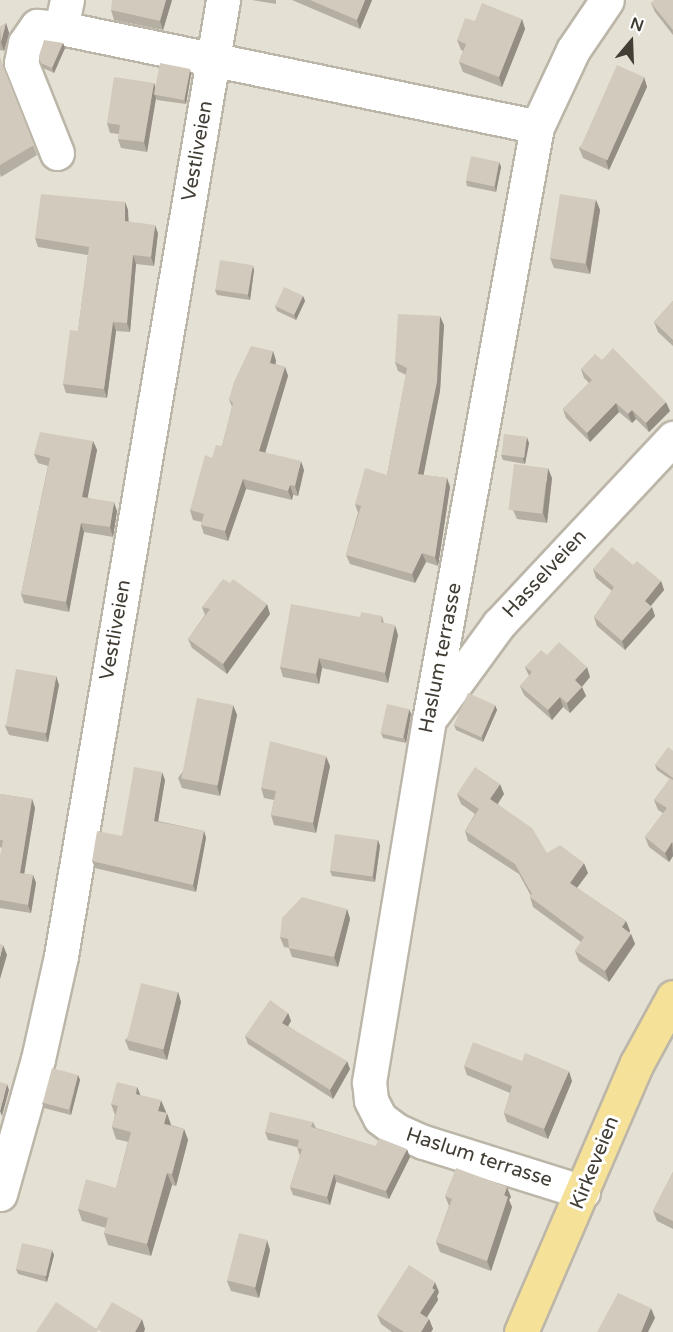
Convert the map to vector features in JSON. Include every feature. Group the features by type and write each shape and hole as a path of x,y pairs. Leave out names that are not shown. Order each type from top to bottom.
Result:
{"main road":[{"name":"Kirkeveien","path":"521,1332 637,1063 673,997"}],"street":[{"name":"Vestliveien","path":"0,1194 38,1059 61,956 223,0"},
{"name":"Haslum terrasse","path":"583,1192 423,1142 380,1118 371,1100 374,1050 429,720 537,128 573,50 608,0"},
{"path":"57,153 21,63 24,43 37,26 64,14 213,62 537,128"},
{"name":"Hasselveien","path":"429,720 499,624 673,438"}],"shaded area":[{"path":"0,0 673,0 673,1332 0,1332"}],"building":[{"path":"112,0 166,0 160,21 111,10"},
{"path":"310,0 365,0 357,20"},
{"path":"654,0 673,0 673,30 651,3"},
{"path":"482,3 522,19 499,77 459,62 466,44 457,40 465,18 475,21"},
{"path":"6,23 1,42 0,27"},
{"path":"44,40 63,43 52,68 41,63 39,56"},
{"path":"0,58 34,145 0,165"},
{"path":"160,63 190,69 184,100 154,94"},
{"path":"617,65 644,77 607,160 580,148"},
{"path":"114,77 154,83 144,142 118,139 120,125 107,123"},
{"path":"471,156 499,162 494,186 466,180"},
{"path":"41,194 125,202 125,221 155,225 151,257 133,255 127,323 113,322 104,389 63,384 70,330 78,331 89,247 35,238"},
{"path":"560,194 596,200 585,264 550,258"},
{"path":"220,260 253,265 248,295 215,290"},
{"path":"284,287 303,296 294,315 275,306"},
{"path":"673,301 673,340 654,322"},
{"path":"398,314 440,316 437,382 418,474 447,478 435,557 422,553 412,574 346,555 361,506 355,504 365,468 387,475 407,368 395,362"},
{"path":"251,346 273,351 270,363 285,367 259,451 301,461 295,486 290,485 288,491 243,479 225,531 201,525 204,514 190,510 205,455 212,458 216,445 222,446 233,403 229,399 234,382"},
{"path":"613,348 666,402 646,423 632,410 628,414 616,403 587,433 563,409 592,380 581,369 595,354 602,360"},
{"path":"40,432 93,441 82,497 114,502 110,527 81,523 66,602 21,594 50,458 34,454"},
{"path":"504,434 527,437 524,458 501,455"},
{"path":"514,464 548,468 542,514 508,510"},
{"path":"612,547 633,565 637,561 661,581 645,601 652,607 622,641 594,617 614,587 593,569"},
{"path":"223,579 230,583 233,579 267,604 223,664 188,639 210,609 202,607"},
{"path":"291,604 360,617 361,612 382,616 381,622 395,625 385,673 319,658 316,674 280,667"},
{"path":"559,642 587,667 575,680 582,687 567,703 560,697 548,710 520,686 532,672 525,667 541,650 547,655"},
{"path":"16,669 56,676 46,733 6,726"},
{"path":"468,693 495,705 481,737 454,725"},
{"path":"197,698 233,705 218,786 181,778"},
{"path":"387,704 409,709 403,738 380,733"},
{"path":"270,741 326,756 313,823 271,815 276,791 261,788"},
{"path":"668,747 673,751 673,778 655,765"},
{"path":"134,767 162,772 154,821 204,831 193,885 92,861 97,831 122,836"},
{"path":"475,767 500,784 490,799 532,828 547,853 560,845 584,863 570,883 626,921 622,927 631,934 605,971 575,951 584,937 530,897 532,894 515,864 465,831 479,809 457,794"},
{"path":"670,778 673,780 673,843 665,853 645,837 667,808 654,800"},
{"path":"0,794 32,799 20,873 33,875 28,905 0,900 0,858 3,840 0,840"},
{"path":"335,834 378,840 372,877 330,871"},
{"path":"302,897 347,909 334,957 289,948 288,939 280,937 282,918"},
{"path":"141,983 178,992 164,1049 127,1040"},
{"path":"270,1000 288,1013 282,1023 347,1061 330,1090 245,1036"},
{"path":"473,1042 522,1061 525,1053 569,1071 544,1129 504,1113 512,1086 464,1066"},
{"path":"52,1068 78,1075 69,1110 43,1103"},
{"path":"0,1082 7,1084 0,1111"},
{"path":"117,1082 137,1087 136,1094 161,1100 158,1111 167,1113 164,1124 184,1129 172,1174 167,1173 147,1244 104,1233 108,1218 78,1209 86,1179 116,1188 131,1132 112,1127 118,1106 111,1104"},
{"path":"270,1112 313,1122 311,1127 376,1146 379,1138 407,1149 386,1191 334,1174 327,1197 290,1187 302,1149 297,1148 299,1140 265,1132"},
{"path":"456,1168 507,1187 504,1195 508,1197 487,1261 436,1242 452,1199 445,1196"},
{"path":"673,1172 673,1221 653,1211"},
{"path":"239,1233 267,1240 255,1288 227,1281"},
{"path":"22,1243 52,1250 46,1276 16,1269"},
{"path":"409,1265 435,1282 432,1288 435,1290 420,1313 429,1319 421,1332 404,1332 377,1315"},
{"path":"618,1293 651,1308 641,1332 597,1332"},
{"path":"56,1302 98,1330 97,1332 36,1332"},
{"path":"112,1302 142,1319 135,1332 102,1332 96,1329"}]}
